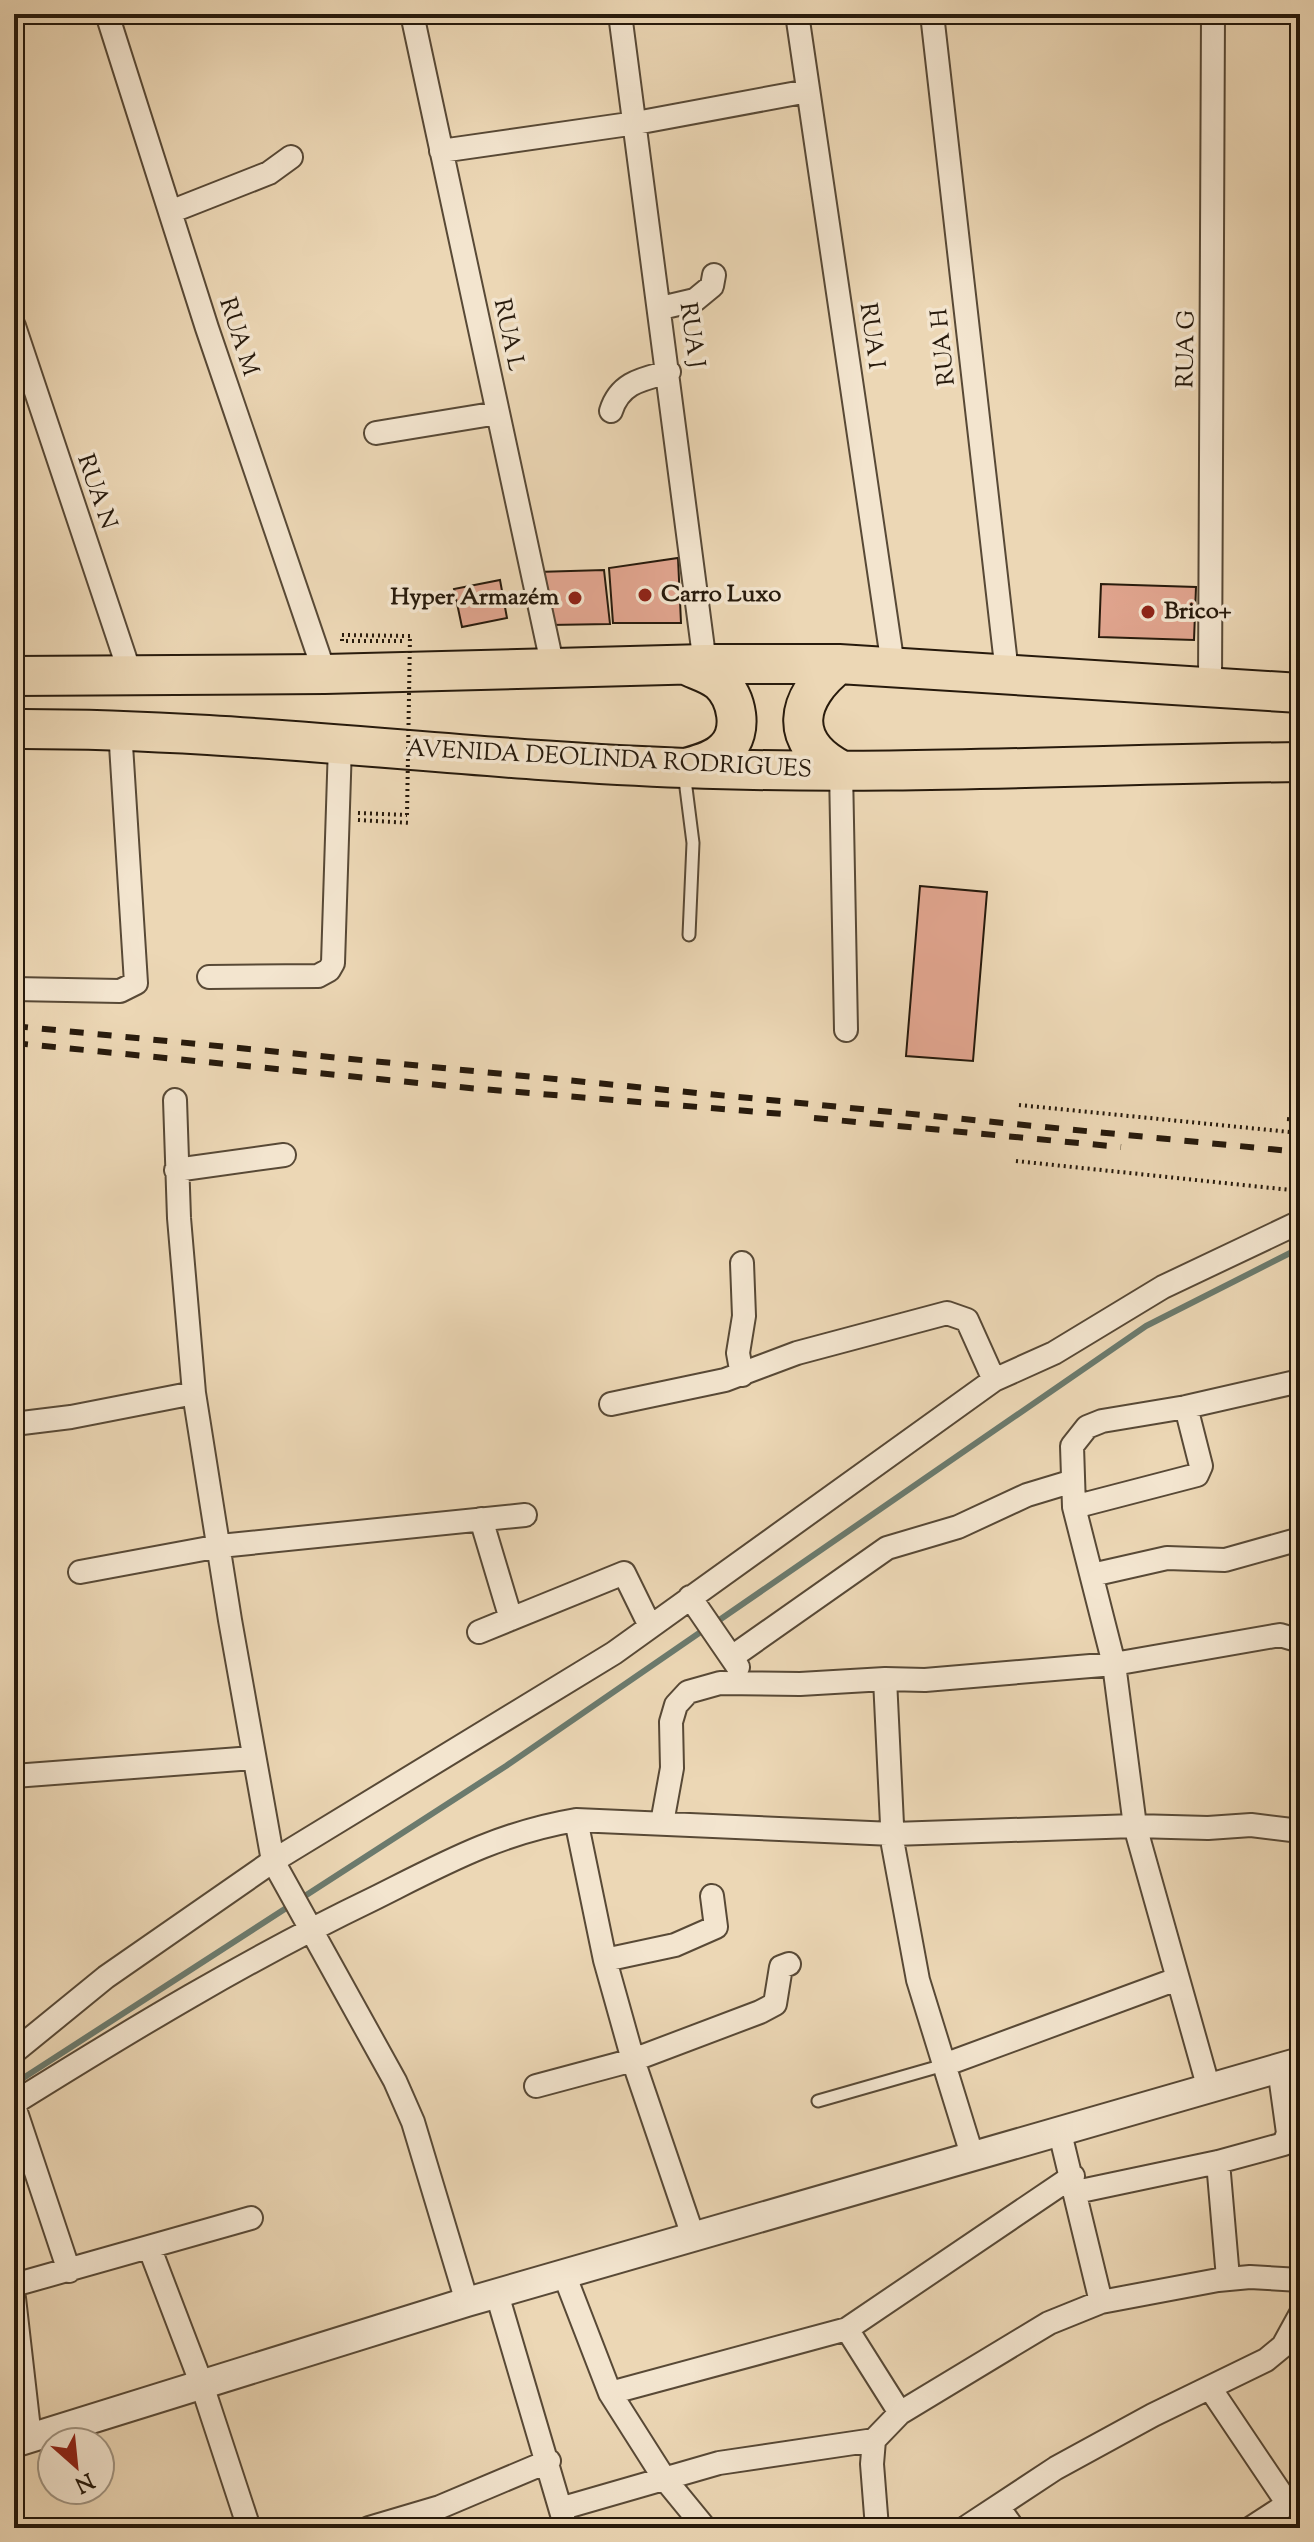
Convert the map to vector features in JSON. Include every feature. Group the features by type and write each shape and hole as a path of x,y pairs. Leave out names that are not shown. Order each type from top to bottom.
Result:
{"highway":[{"path":"14,676 325,674 696,664 839,664 1300,693"},
{"path":"684,768 706,762 726,750 733,738 736,720 734,700 719,680 696,664"},
{"path":"839,664 812,688 804,705 804,727 809,745 819,759 841,770"},
{"name":"AVENIDA DEOLINDA RODRIGUES","path":"14,729 120,729 684,768 841,770 1300,762"}],"street":[{"name":"RUA M","path":"107,14 325,674"},
{"name":"RUA L","path":"412,14 553,668"},
{"name":"RUA J","path":"620,14 669,372 696,664"},
{"name":"RUA I","path":"797,14 893,666"},
{"name":"RUA H","path":"932,14 1007,673"},
{"name":"RUA G","path":"1210,685 1213,14"},
{"path":"441,151 636,123 808,91"},
{"path":"170,212 269,173 291,157"},
{"path":"661,308 695,300 712,286 714,275"},
{"name":"RUA N","path":"14,326 130,673"},
{"path":"611,411 615,398 629,383 669,372"},
{"path":"376,433 498,413"},
{"path":"14,989 120,991 136,983 120,729"},
{"path":"209,977 318,976 329,970 333,963 340,745"},
{"path":"841,770 846,1030"},
{"path":"175,1100 176,1170 194,1393 253,1758 273,1861 395,2081 413,2122 467,2302"},
{"path":"176,1170 284,1155"},
{"path":"14,2052 95,1985 273,1861 614,1653 650,1626 695,1603 994,1380 1054,1353 1163,1287 1300,1222"},
{"path":"742,1263 744,1316 738,1353 742,1375"},
{"path":"611,1404 742,1375 797,1353 947,1313 967,1320 994,1380"},
{"path":"1209,2089 1135,1826 1114,1664 1074,1507 1070,1482 1072,1446 1087,1427 1102,1421 1186,1407 1300,1381"},
{"path":"14,1424 71,1417 194,1393"},
{"path":"1074,1507 1197,1475 1201,1466 1186,1407"},
{"path":"727,1650 887,1548 958,1527 1027,1495 1070,1482"},
{"path":"80,1572 220,1546 525,1515"},
{"path":"481,1519 511,1619"},
{"path":"1092,1575 1167,1558 1225,1560 1300,1539"},
{"path":"479,1632 624,1573 650,1626"},
{"path":"695,1603 748,1682"},
{"path":"662,1823 672,1768 671,1722 676,1705 688,1692 704,1685 925,1680 1114,1664 1271,1635 1300,1641"},
{"path":"885,1679 893,1834 918,1980 973,2158"},
{"path":"14,1776 253,1758"},
{"path":"69,2271 14,2105 307,1921 504,1836 576,1820 893,1834 1251,1825 1300,1831"},
{"path":"576,1820 605,1960 633,2060 694,2239"},
{"path":"605,1960 675,1945 716,1927 712,1896"},
{"path":"536,2086 633,2060 775,2004 781,1967 789,1964"},
{"path":"944,2065 1177,1979"},
{"path":"14,2298 22,2441 467,2302 1290,2065 1288,2133 1284,2144 1218,2162 1074,2184 847,2329 610,2393"},
{"path":"1060,2133 1101,2302"},
{"path":"1218,2162 1228,2278"},
{"path":"14,2285 251,2218"},
{"path":"150,2249 202,2385 249,2528"},
{"path":"564,2274 610,2393 664,2478 705,2528"},
{"path":"497,2294 565,2518 664,2478 719,2463 874,2440 900,2413 1049,2323 1101,2302 1228,2278 1300,2280"},
{"path":"965,2528 1056,2468 1274,2354 1300,2315"},
{"path":"847,2329 900,2413"},
{"path":"1210,2388 1294,2500 1251,2528"},
{"path":"874,2440 872,2464 877,2528"},
{"path":"369,2528 440,2507 549,2461"},
{"path":"999,2508 1013,2528"}],"lane":[{"path":"684,768 693,843 689,935"},
{"path":"818,2101 944,2065"}],"path":[{"path":"354,813 407,815 410,636 342,635 342,641 406,641"},
{"path":"355,820 411,823"},
{"path":"1019,1105 1300,1133"},
{"path":"1287,1119 1300,1120"},
{"path":"1016,1161 1300,1191"}],"building":[{"name":"Carro Luxo","path":"678,558 681,623 613,623 609,568"},
{"name":"Hyper Armazém","path":"604,570 610,624 549,625 537,572"},
{"path":"500,580 507,618 462,627 454,589"},
{"name":"Brico+","path":"1101,584 1196,587 1194,640 1099,637"},
{"path":"920,886 987,892 973,1061 906,1056"}],"waterway":[{"path":"715,1623 1146,1326 1300,1248"},
{"path":"14,2084 506,1766 705,1629"}],"railway":[{"path":"14,1026 1300,1152"},
{"path":"14,1043 469,1088 783,1114"},
{"path":"814,1118 1121,1147"}],"place":[{"name":"Carro Luxo","path":"645,595"},
{"name":"Hyper Armazém","path":"575,598"},
{"name":"Brico+","path":"1148,612"}]}
